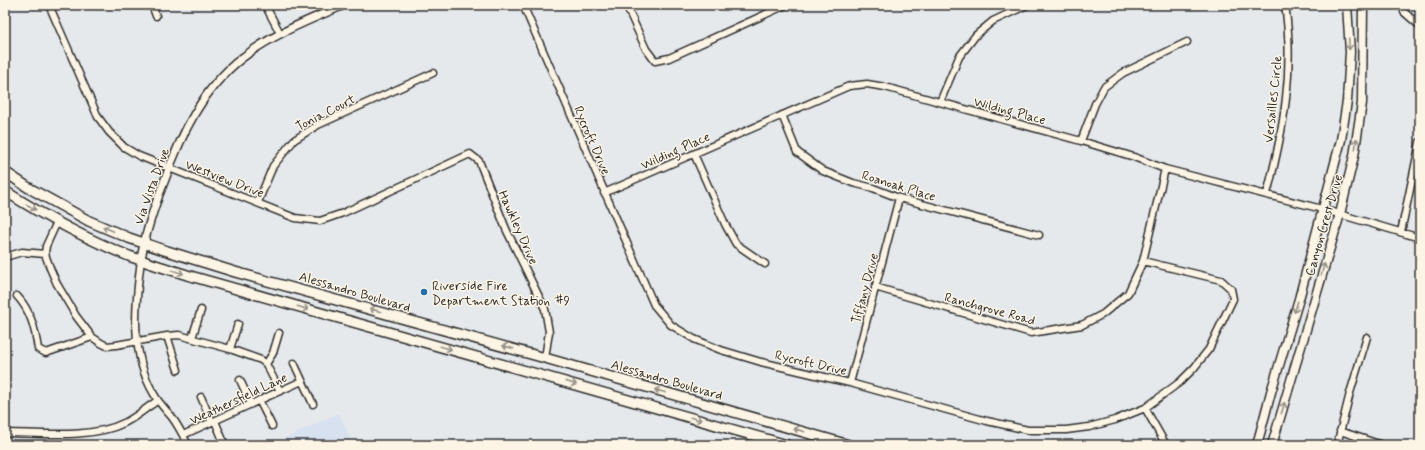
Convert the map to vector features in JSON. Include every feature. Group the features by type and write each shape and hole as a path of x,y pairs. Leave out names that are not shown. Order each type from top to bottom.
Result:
{"main road":[{"name":"Canyon Crest Drive","path":"1257,445 1299,299 1341,140 1347,101 1350,52 1347,5"},
{"name":"Canyon Crest Drive","path":"1272,445 1340,214 1354,156 1362,103 1363,5"},
{"name":"Alessandro Boulevard","path":"5,172 29,188 89,221 144,243 235,272 277,282 850,445"},
{"path":"5,191 57,222 101,244 141,260 187,275 787,445"}],"street":[{"name":"Westview Drive","path":"49,5 98,117 109,132 124,147 139,156 169,169 258,202 295,218 320,221 343,213 470,154"},
{"path":"152,5 156,16"},
{"path":"264,5 280,33"},
{"name":"Via Vista Drive","path":"188,445 171,416 157,401 146,382 137,350 136,317 141,260 144,243 154,209 184,130 209,91 241,58 280,33 344,5"},
{"path":"524,7 531,5"},
{"path":"626,5 646,49 655,61 669,58 786,5"},
{"path":"940,102 959,57 976,35 993,21 1027,5"},
{"name":"Versailles Circle","path":"1267,194 1278,151 1287,90 1288,43 1285,5"},
{"name":"Rycroft Drive","path":"524,7 654,305 671,325 694,339 721,350 761,362 850,383 987,421 1028,430 1066,430 1090,427 1115,420 1146,408 1180,382 1194,368 1209,349 1233,300 1232,289 1221,280 1143,261"},
{"path":"1404,12 1420,26"},
{"path":"1081,141 1095,104 1104,87 1123,73 1187,42"},
{"name":"Tonia Court","path":"258,202 272,166 294,140 318,125 433,73"},
{"name":"Wilding Place","path":"604,193 849,86 867,84 884,87 1081,141 1134,157 1165,169 1267,194 1420,238"},
{"name":"Roanoak Place","path":"782,115 797,152 823,172 899,198 1039,236"},
{"path":"1401,232 1420,142"},
{"name":"Hawkley Drive","path":"470,154 479,161 506,229 545,310 549,332 545,358"},
{"path":"694,154 725,224 736,244 765,264"},
{"name":"Ranchgrove Road","path":"875,287 1031,333 1082,325 1103,314 1128,293 1143,261 1165,169"},
{"name":"Tiffany Drive","path":"850,383 899,198"},
{"path":"57,222 46,246 45,254 63,296 92,337 107,346 116,346 167,336 179,335 192,338 256,357 266,364 280,391"},
{"path":"5,257 22,252 45,254"},
{"path":"17,296 25,304 34,325 38,349 46,353 92,337"},
{"path":"192,338 200,310"},
{"path":"230,349 238,324"},
{"path":"266,364 273,354 279,333"},
{"path":"167,336 178,370"},
{"path":"1337,445 1350,392 1367,337"},
{"path":"294,363 312,404"},
{"path":"240,380 251,404"},
{"name":"Weathersfield Lane","path":"183,435 302,381"},
{"path":"201,397 225,445"},
{"path":"259,400 272,426"},
{"path":"5,433 74,433 103,430 124,423 157,401"},
{"path":"1146,408 1166,445"},
{"path":"1340,431 1382,445"}],"shaded area":[{"path":"339,413 353,445 271,445"}],"place":[{"name":"Riverside Fire Department Station #9","path":"424,292"}]}
